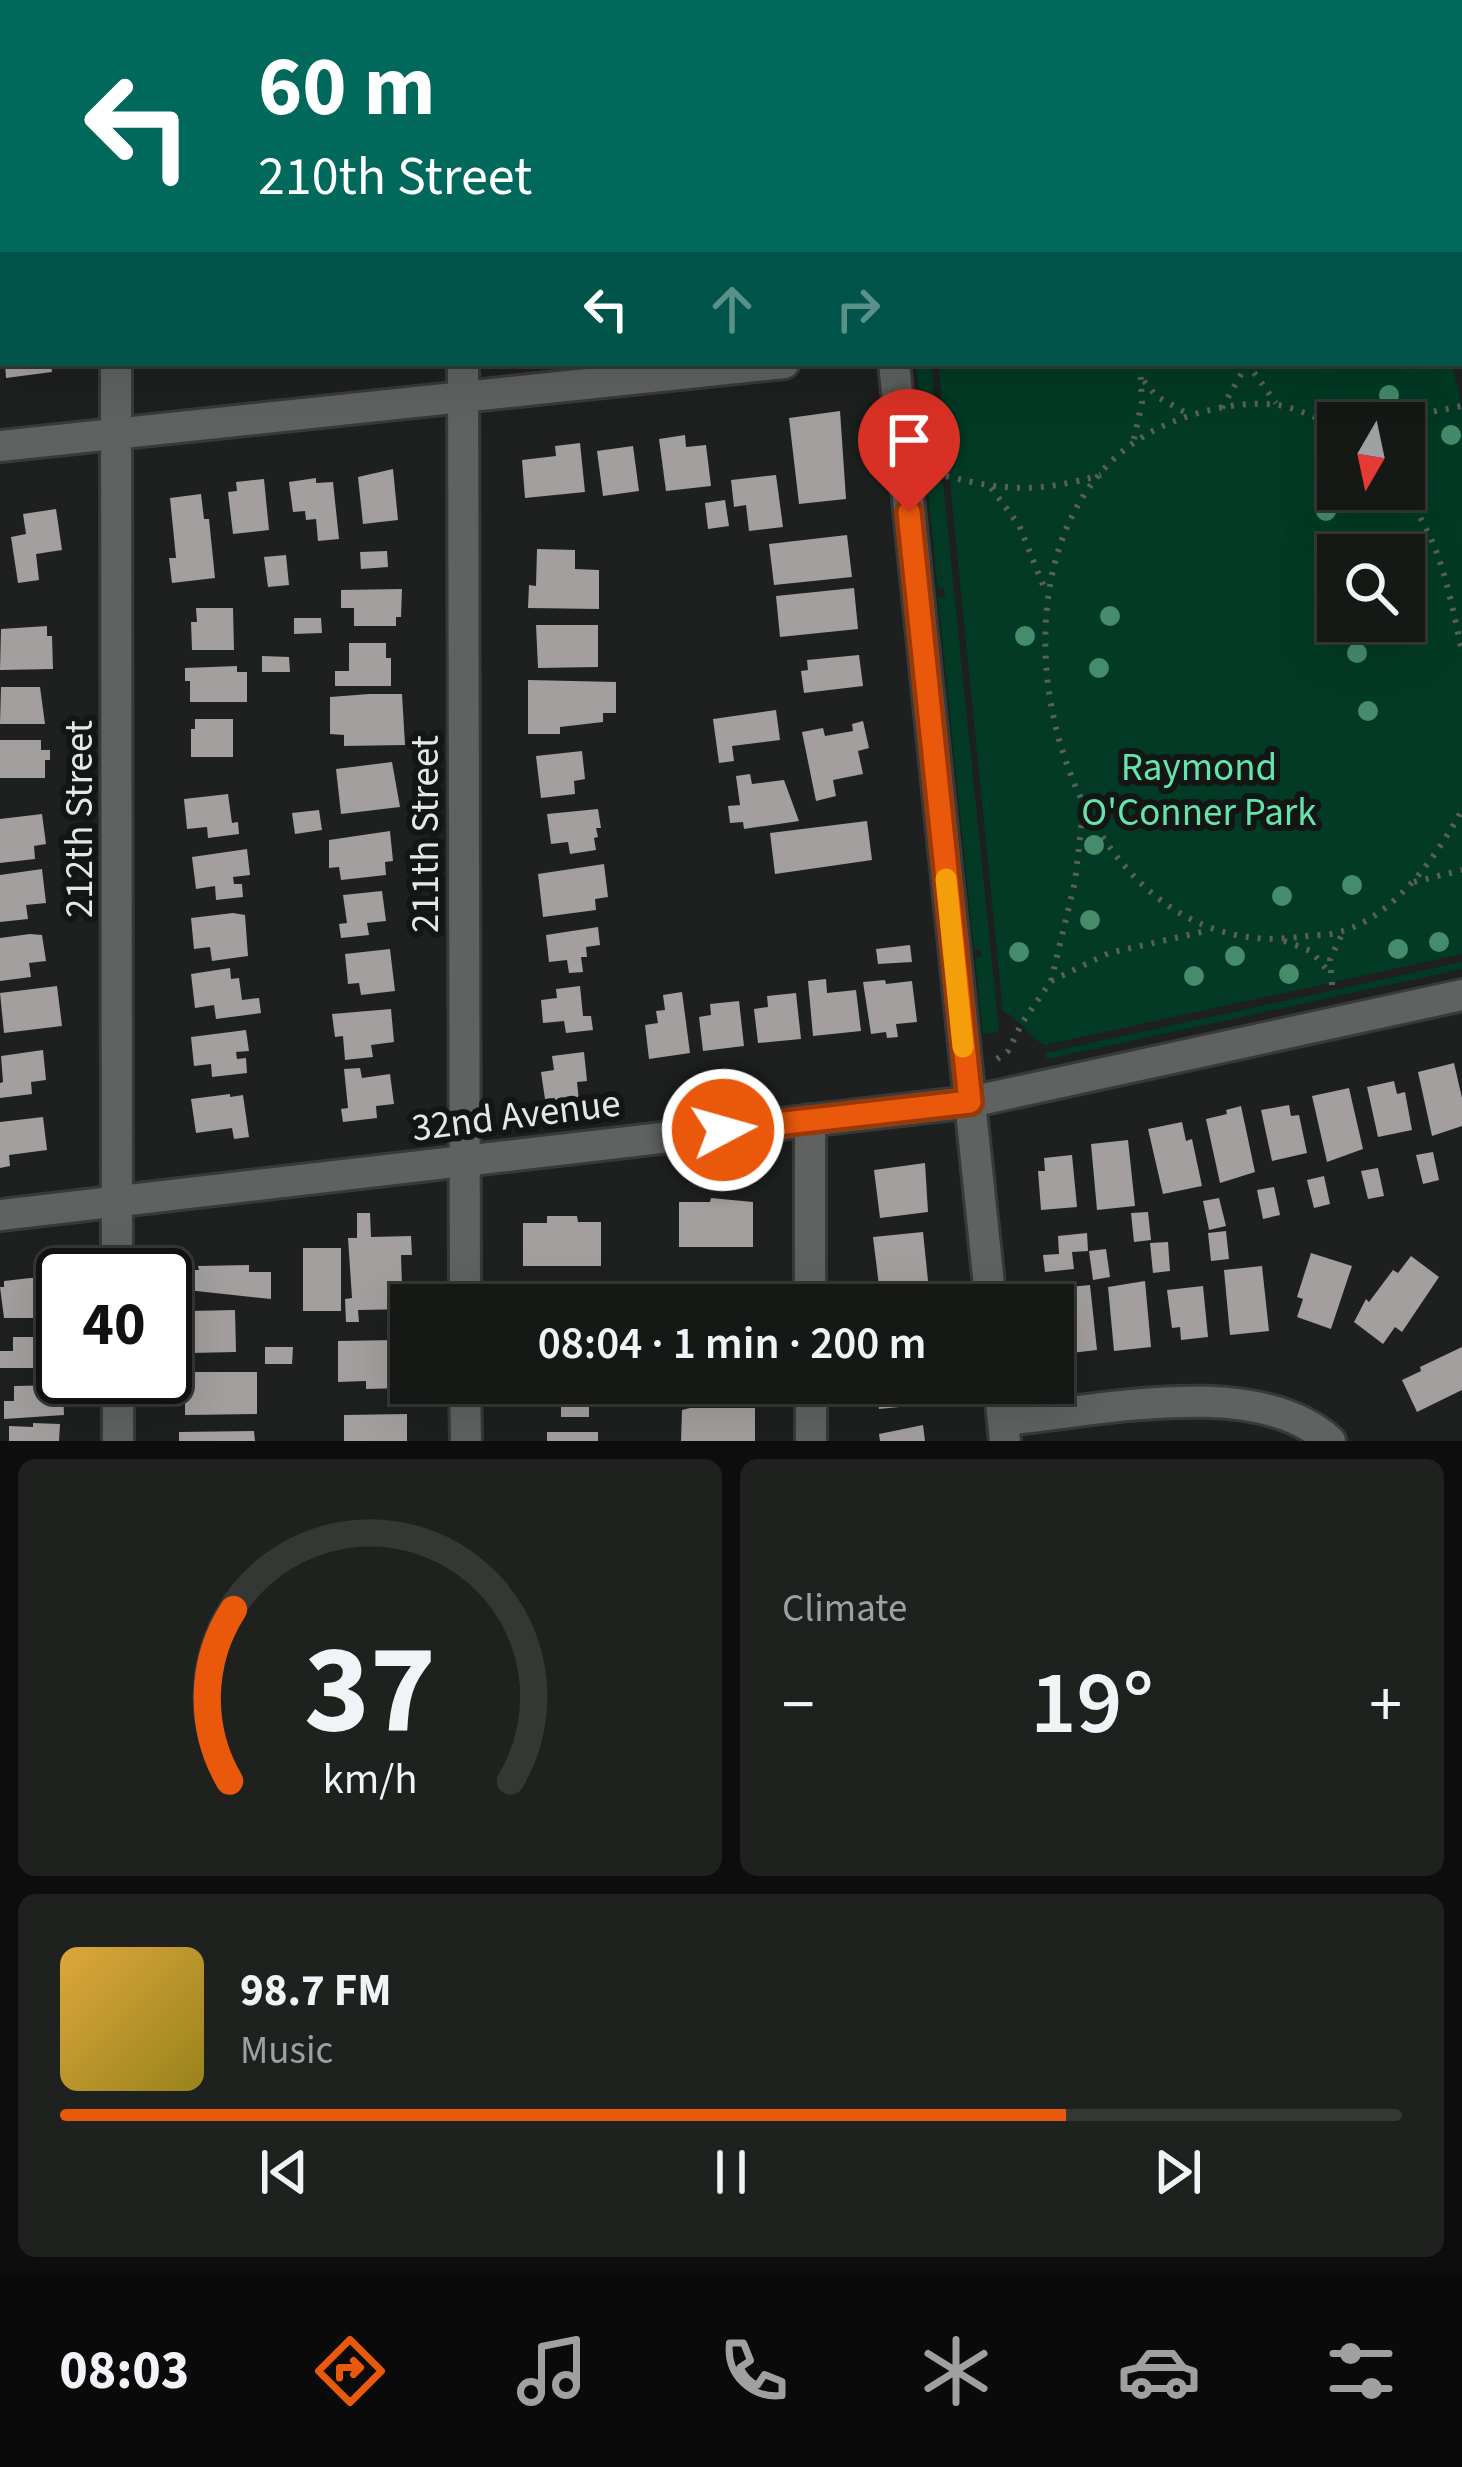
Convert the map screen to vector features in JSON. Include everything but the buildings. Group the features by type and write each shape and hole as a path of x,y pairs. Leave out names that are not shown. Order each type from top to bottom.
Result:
{"street":[{"name":"212th Street","path":"116,366 118,1248"},
{"name":"211th Street","path":"463,366 465,1284"},
{"path":"0,446 756,366"},
{"path":"894,366 989,1284"},
{"name":"32nd Avenue","path":"0,1215 970,1102 1462,995"},
{"path":"809,1120 810,1284"},
{"path":"1004,1431 1169,1403 1232,1403 1283,1412 1330,1441"},
{"path":"118,1404 118,1441"},
{"path":"465,1404 466,1441"},
{"path":"811,1404 811,1441"}],"path":[{"path":"1134,440 1144,381 1141,366"},
{"path":"1222,408 1246,366"},
{"path":"1249,366 1278,405"},
{"path":"1144,381 1156,396 1189,415"},
{"path":"1209,930 1144,889 1084,808 1053,712 1047,671 1047,594 1067,527 1102,475 1134,440 1189,415 1222,408 1278,405 1317,419"},
{"path":"1425,413 1462,406"},
{"path":"946,476 1026,491 1102,475"},
{"path":"991,488 1019,525 1047,594"},
{"path":"1420,512 1448,582 1462,652"},
{"path":"1451,604 1462,616"},
{"path":"997,1059 1008,1051 1051,981 1076,882 1084,808"},
{"path":"1280,940 1345,931 1387,905 1411,883 1462,810"},
{"path":"1411,883 1462,870"},
{"path":"1051,981 1109,953 1209,930 1280,940 1311,951 1329,971"},
{"path":"1332,985 1330,959 1345,931"}],"green space":[{"path":"916,366 931,366 941,465 926,467"},
{"name":"Raymond O'Conner Park","path":"938,366 1453,366 1462,408 1462,954 1045,1045 1003,1012"},
{"path":"943,482 999,1032 983,1034 975,958 982,956 981,950 974,950 938,598 945,597 944,588 938,589 927,483"},
{"path":"1462,962 1462,969 1047,1059 1045,1053"}],"slow traffic":[{"path":"946,879 963,1047"}],"route":[{"path":"723,1130 970,1102 909,512"}]}
